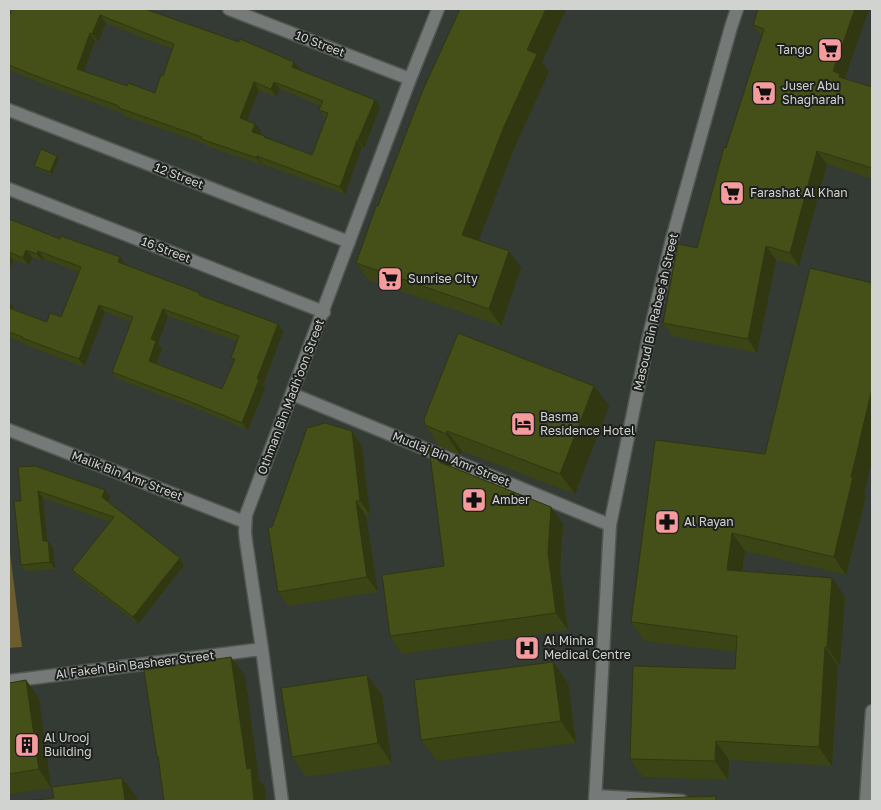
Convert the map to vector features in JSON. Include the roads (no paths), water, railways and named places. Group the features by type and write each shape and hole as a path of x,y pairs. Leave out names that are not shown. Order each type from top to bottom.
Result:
{"street":[{"name":"10 Street","path":"229,9 410,79"},
{"name":"Othman Bin Madh'oon Street","path":"282,801 246,541 245,522 248,508 438,9"},
{"name":"Masoud Bin Rabee'ah Street","path":"595,799 610,525 646,347 672,239 728,35 737,9"},
{"name":"12 Street","path":"9,110 349,242"},
{"name":"16 Street","path":"9,190 324,312"},
{"name":"Mudlaj Bin Amr Street","path":"292,394 610,525"},
{"name":"Malik Bin Amr Street","path":"9,430 245,522"},
{"name":"Al Fakeh Bin Basheer Street","path":"9,681 262,649"},
{"path":"866,801 872,711"},
{"path":"595,799 682,801"}],"place":[{"name":"Tango","path":"830,50"},
{"name":"Juser Abu Shagharah","path":"764,93"},
{"name":"Farashat Al Khan","path":"732,193"},
{"name":"Sunrise City","path":"390,279"},
{"name":"Basma Residence Hotel","path":"523,424"},
{"name":"Amber","path":"474,500"},
{"name":"Al Rayan","path":"667,522"},
{"name":"Al Minha Medical Centre","path":"527,648"},
{"name":"Al Urooj Building","path":"27,745"}]}
